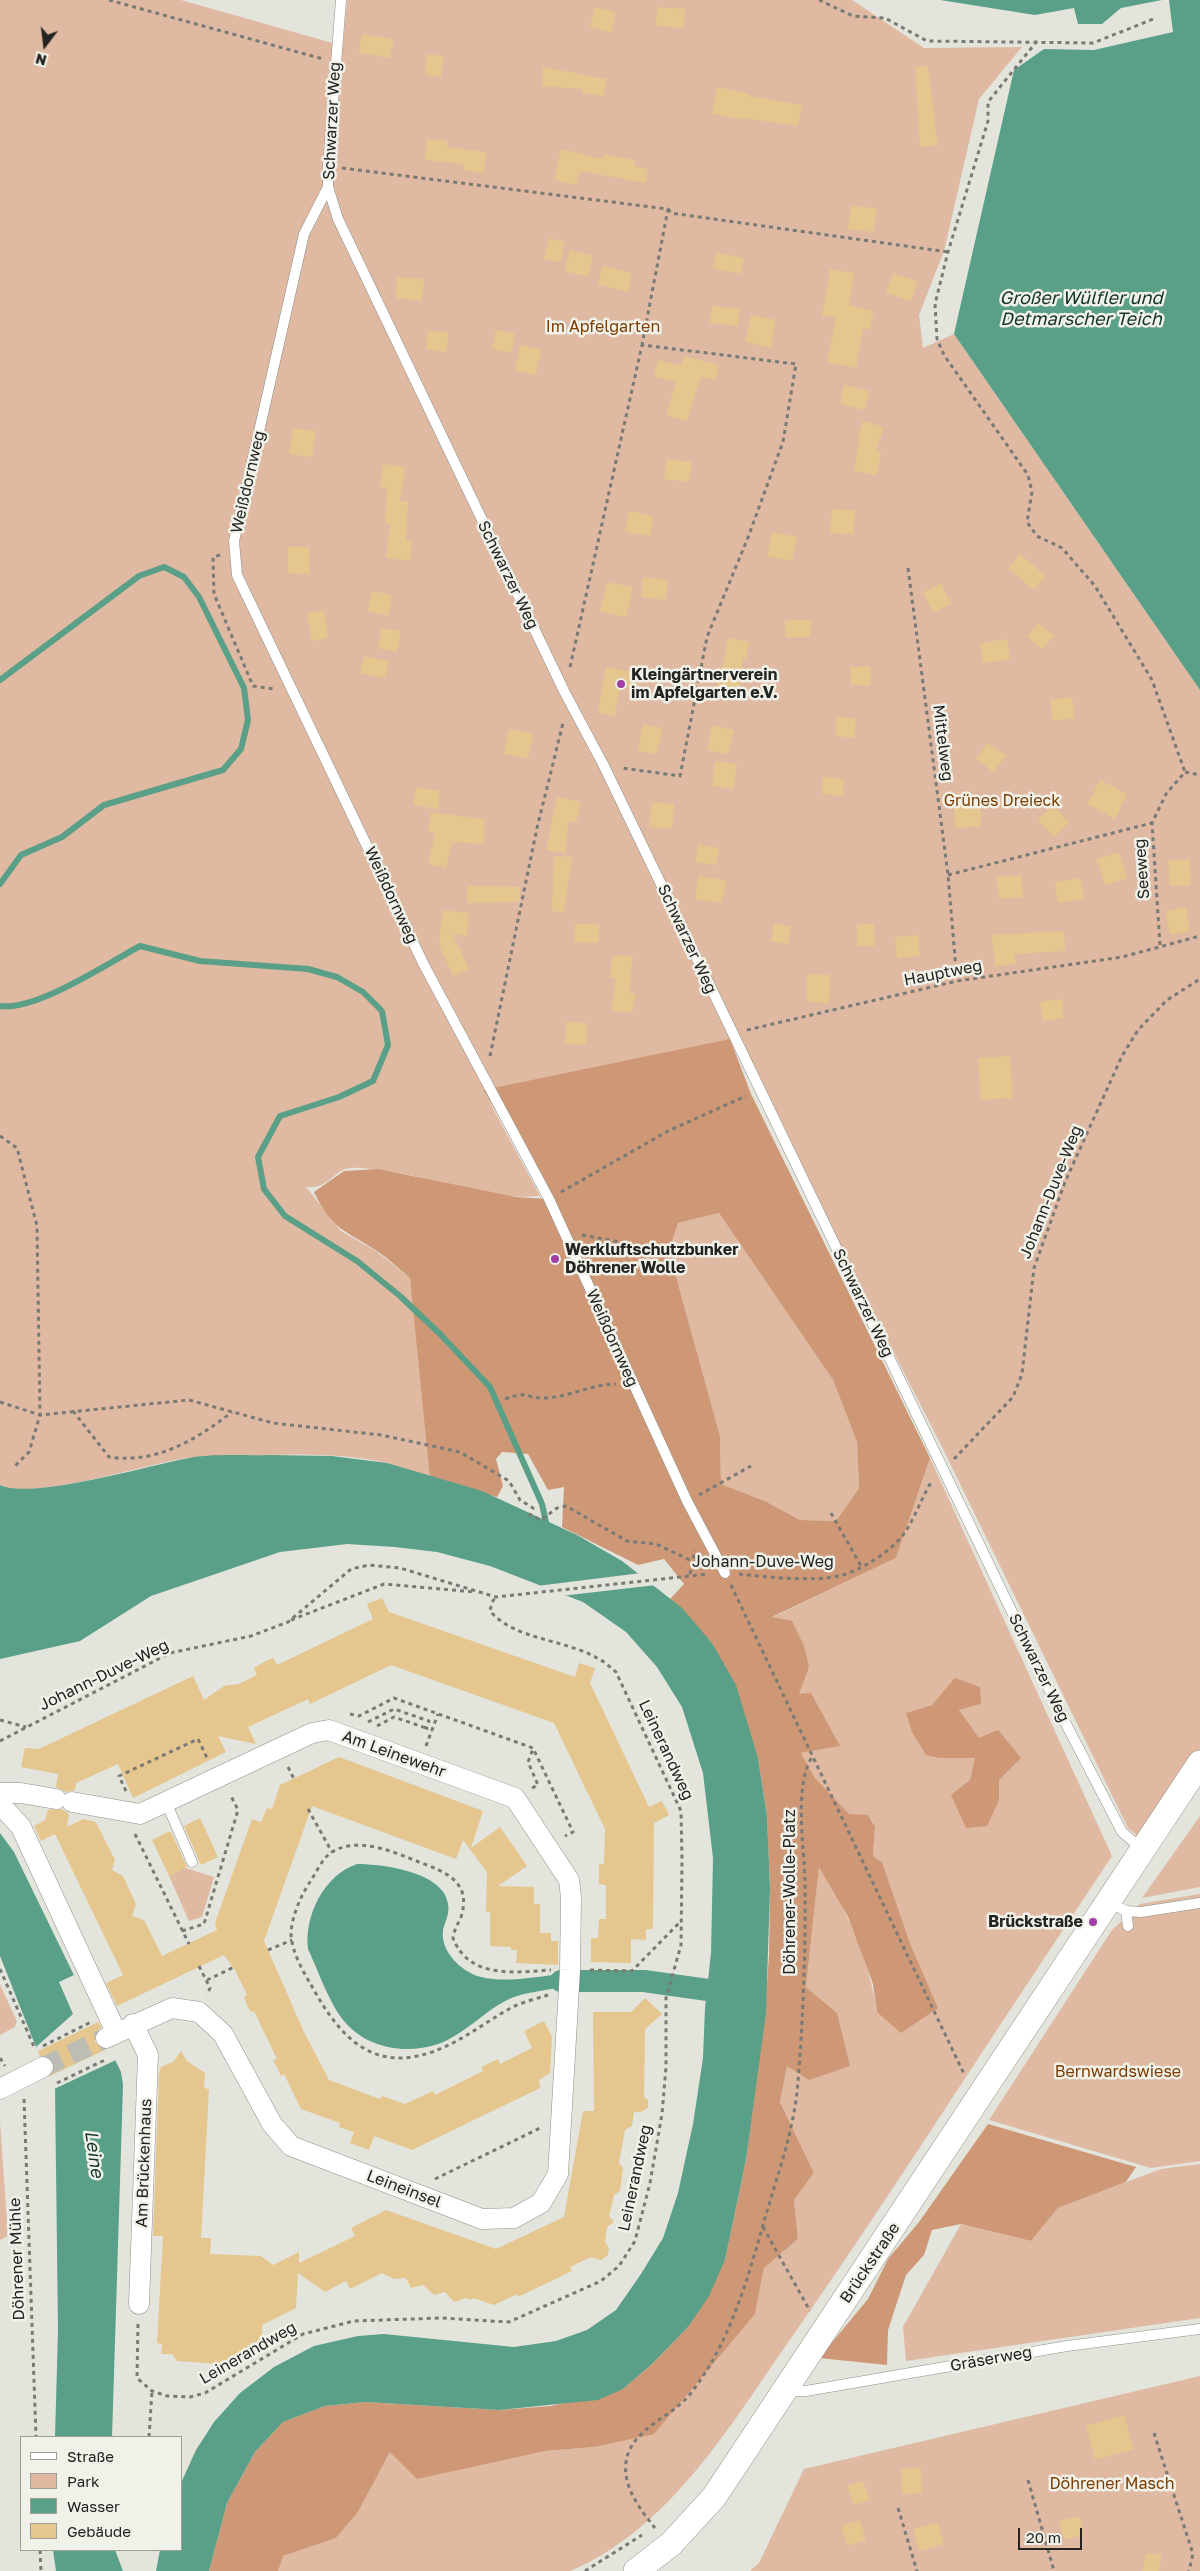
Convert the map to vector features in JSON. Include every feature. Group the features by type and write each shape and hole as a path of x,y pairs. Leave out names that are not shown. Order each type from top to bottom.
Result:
{"street":[{"name":"Am Leinewehr","path":"0,1793 21,1793 140,1814 312,1733 329,1730 515,1798 569,1880 571,1897 570,1970"},
{"name":"Brückstraße","path":"636,2571 671,2544 709,2503 984,2090 1117,1906 1143,1850 1200,1764"},
{"name":"Am Brückenhaus","path":"0,1804 20,1827 118,2037 148,2055 139,2304"},
{"name":"Leineinsel","path":"198,2012 223,2034 272,2124 291,2146 482,2219 514,2218 541,2203 558,2174 570,1970"},
{"path":"118,2037 172,2008 198,2012"},
{"path":"8,2085 40,2058"}],"lane":[{"name":"Schwarzer Weg","path":"341,0 328,166 328,187 338,219 564,692 604,766 732,1035 944,1468 1064,1720 1122,1832 1143,1850"},
{"name":"Weißdornweg","path":"328,187 304,234 234,541 237,575 424,965 549,1199 687,1501 725,1573"},
{"path":"166,1802 192,1862"},
{"path":"1117,1906 1141,1912 1200,1903"},
{"path":"1117,1906 1128,1926"},
{"name":"Gräserweg","path":"783,2391 806,2391 1067,2346 1200,2329"}],"path":[{"path":"109,0 336,61"},
{"path":"819,0 853,16 885,18 927,41 1093,43 1156,18"},
{"path":"1036,41 988,102 988,121 948,252 935,304 937,339 944,355 1028,475 1032,492 1027,522 1038,536 1062,548 1095,586 1152,680 1185,772 1200,775"},
{"path":"328,166 668,209"},
{"path":"668,209 671,214 948,252"},
{"path":"485,1081 536,828 563,725 564,692 642,345 668,209"},
{"path":"604,766 680,776 707,637 748,540 783,442 796,364 642,345"},
{"path":"236,553 213,557 214,594 253,686 294,693"},
{"name":"Mittelweg","path":"908,568 948,876 957,982"},
{"name":"Seeweg","path":"1160,945 1152,823 1166,794 1185,772"},
{"path":"948,876 1152,823"},
{"name":"Hauptweg","path":"732,1035 957,982 1122,957 1160,945 1200,936"},
{"name":"Johann-Duve-Weg","path":"0,1741 170,1653 250,1636 288,1622 350,1569 369,1565 400,1568 496,1597 678,1576 725,1573 795,1578 840,1576 882,1556 903,1535 921,1497 933,1479 1013,1397 1022,1374 1034,1268 1065,1182 1122,1056 1138,1030 1166,1000 1200,979"},
{"path":"549,1199 668,1131 759,1090"},
{"path":"0,1136 17,1148 37,1226 40,1415 29,1452 13,1468"},
{"path":"564,1231 669,1251"},
{"path":"505,1399 522,1393 541,1398 556,1397 614,1384 634,1387"},
{"path":"0,1402 40,1415 189,1400 272,1423 381,1435 460,1452 509,1481 520,1500 533,1508 530,1515 541,1520 558,1508 566,1506 626,1540 656,1544 692,1561"},
{"path":"73,1411 109,1457 120,1459 136,1459 179,1447 204,1433 233,1412"},
{"path":"687,1501 751,1466"},
{"path":"831,1513 861,1566"},
{"path":"725,1573 965,2076 984,2090"},
{"path":"288,1622 384,1584 483,1593"},
{"name":"Leinerandweg","path":"152,2391 167,2396 190,2397 205,2394 259,2359 303,2334 354,2321 441,2318 509,2322 601,2281 619,2266 635,2240 650,2182 662,2114 666,2068 666,1998 681,1945 681,1811 616,1672 596,1657 512,1627 498,1620 490,1611 492,1602 496,1597"},
{"path":"343,1712 359,1716 394,1698 533,1748 573,1832 564,1836"},
{"path":"359,1716 361,1721 367,1723 394,1710 429,1721 426,1728"},
{"path":"420,1763 438,1714"},
{"path":"368,1743 374,1728 394,1717 432,1730"},
{"path":"0,1720 27,1727"},
{"path":"182,1931 204,1924 238,1810 198,1739 119,1776 126,1791 124,1811 182,1931 189,1944"},
{"path":"533,1748 528,1762 538,1785"},
{"name":"Döhrener-Wolle-Platz","path":"585,2571 654,2527 637,2505 628,2486 626,2468 629,2450 642,2433 689,2396 714,2359 749,2271 792,2124 797,2092 804,1890 801,1815 806,1766 812,1757"},
{"path":"308,1809 332,1852"},
{"path":"569,1992 549,1994 512,2007 466,2037 440,2050 412,2057 392,2058 356,2046 344,2035 324,2009 302,1969 291,1932 303,1892 332,1852 358,1845 371,1846 404,1856 442,1870 453,1877 463,1895 461,1916 454,1938 459,1949 483,1968 508,1974 570,1970 632,1971 681,1921"},
{"path":"268,1950 292,1940"},
{"path":"198,2012 210,1988 199,1966"},
{"path":"207,1980 234,1967"},
{"path":"0,1969 40,2058 98,2018"},
{"path":"51,2086 118,2037"},
{"name":"Döhrener Mühle","path":"8,2085 24,2097 36,2436"},
{"path":"410,2191 562,2118"},
{"path":"762,2226 811,2313 828,2326"},
{"path":"139,2304 137,2378 152,2391 149,2436"},
{"path":"1154,2433 1192,2554 1189,2571"},
{"path":"1028,2480 1054,2571"},
{"path":"898,2508 916,2571"},
{"path":"40,2551 41,2571"}],"green space":[{"path":"0,0 181,0 343,46 347,0 852,0 924,48 1022,47 979,99 944,251 919,315 923,348 954,334 1200,690 1200,1758 1147,1844 1128,1828 943,1449 734,1039 483,1090 540,1196 519,1197 499,1195 397,1173 356,1168 344,1169 321,1185 306,1187 341,1231 376,1251 410,1278 426,1403 430,1478 369,1459 332,1455 276,1455 186,1458 90,1480 37,1488 16,1489 0,1485"},
{"path":"719,1213 833,1380 857,1442 859,1488 836,1521 800,1520 765,1501 721,1484 720,1436 669,1251 678,1223"},
{"path":"930,1458 1112,1856 822,2294 742,2410 693,2474 666,2504 637,2530 605,2553 570,2571 278,2571 282,2556 336,2538 358,2512 390,2452 545,2451 594,2447 722,2352 755,2314 764,2268 798,2239 794,2200 814,2173 780,2102 787,2065 837,2013 806,1987 819,1866 839,1900 856,1936 863,1954 877,2012 938,2008 910,1943 882,1862 873,1856 875,1825 868,1815 849,1815 815,1778 801,1753 839,1746 799,1694 771,1618 896,1558","holes":["981,1704 959,1710 980,1741 991,1762 998,1786 999,1800 970,1780 976,1758 939,1758 907,1713 932,1705"]},
{"path":"1200,1816 1200,1887 1142,1898"},
{"path":"185,1868 214,1877 202,1917 189,1921 169,1876"},
{"name":"Bernwardswiese","path":"1200,1894 1200,2161 1151,2168 989,2120 1112,1930 1140,1904"},
{"path":"0,1985 17,2021 15,2027 0,2035"},
{"path":"0,2122 8,2236 0,2240"},
{"path":"1200,2164 1200,2318 906,2361 903,2327 961,2224 1031,2241 1058,2208 1161,2169"},
{"name":"Döhrener Masch","path":"1200,2376 1200,2571 750,2571 759,2563 804,2469"}],"shaded area":[{"path":"730,1039 751,1094 930,1458 896,1558 772,1617 792,1621 804,1646 809,1667 799,1694 811,1693 840,1746 801,1753 815,1778 849,1814 868,1815 875,1826 873,1856 882,1862 910,1943 938,2008 901,2033 877,2012 873,1984 848,1917 819,1867 806,1987 837,2013 850,2066 809,2080 787,2066 780,2102 814,2173 794,2200 798,2239 764,2268 755,2314 654,2434 594,2447 545,2451 417,2479 390,2452 358,2512 336,2538 283,2556 278,2571 209,2571 227,2503 255,2452 283,2422 325,2406 366,2402 499,2410 551,2406 623,2389 653,2363 688,2327 725,2260 746,2160 765,2011 769,1955 770,1889 767,1816 758,1758 712,1643 670,1599 684,1584 664,1559 638,1565 562,1527 564,1487 548,1490 528,1454 502,1452 496,1459 503,1486 497,1497 430,1478 410,1278 381,1254 333,1222 314,1192 344,1171 378,1169 516,1197 549,1199 483,1090","holes":["719,1213 833,1380 857,1442 859,1488 836,1521 800,1520 765,1501 721,1484 720,1436 669,1251 678,1223"]},
{"path":"955,1678 980,1687 981,1704 959,1710 979,1738 998,1730 1021,1758 999,1780 999,1800 987,1826 966,1828 951,1795 970,1780 975,1758 939,1758 926,1755 912,1732 906,1713 932,1705"},
{"path":"988,2124 1136,2167 1126,2182 1058,2208 1031,2241 961,2224 932,2230 924,2255 906,2275 888,2330 887,2365 819,2358 868,2299 888,2259 919,2222"}],"water":[{"path":"940,0 1162,0 1121,8 1102,24 1078,24 1074,8 1035,15"},
{"name":"Großer Wülfler und Detmarscher Teich","path":"1169,0 1200,0 1200,690 954,334 1014,70 1044,49 1094,50 1173,32"},
{"path":"216,1455 332,1456 387,1463 482,1491 577,1535 622,1561 682,1608 712,1643 736,1685 758,1758 767,1816 770,1889 766,2013 746,2160 725,2260 709,2296 688,2327 653,2363 623,2389 598,2400 499,2410 366,2402 325,2406 283,2422 255,2452 227,2503 209,2571 156,2571 160,2551 182,2551 182,2481 196,2450 214,2422 240,2393 274,2367 314,2346 358,2336 384,2334 514,2347 556,2341 587,2330 616,2310 663,2238 678,2193 693,2124 703,2058 705,2008 711,1953 713,1858 703,1773 682,1707 657,1667 626,1632 583,1602 490,1566 437,1552 347,1544 280,1552 151,1596 80,1641 0,1659 0,1485 15,1488 37,1488 62,1485 194,1457"},
{"name":"Leine","path":"0,1833 14,1852 121,2072 123,2085 112,2436 55,2436 58,2331 55,2086 36,2047 0,1956"},
{"path":"357,1864 396,1868 424,1877 436,1884 444,1893 448,1904 448,1914 443,1930 445,1946 453,1960 466,1970 481,1977 491,1979 521,1979 561,1974 561,1987 528,1993 509,1999 457,2035 438,2044 412,2049 400,2049 387,2047 363,2038 339,2014 308,1949 309,1923 319,1898 335,1877 345,1869"},
{"path":"53,2551 115,2551 123,2571 56,2571"}],"pier":[{"path":"641,1573 656,1585 561,1596 537,1586"},
{"path":"74,1975 116,2060 54,2089 36,2047 73,2014 59,1982"}],"building":[{"path":"595,7 616,12 611,33 590,27"},
{"path":"657,7 685,9 684,28 656,26"},
{"path":"362,34 394,39 390,58 359,53"},
{"path":"427,54 444,56 441,77 425,75"},
{"path":"928,66 938,146 920,147 915,67"},
{"path":"543,67 607,79 603,96 582,93 582,89 542,86"},
{"path":"717,87 750,94 750,96 802,105 798,126 712,114"},
{"path":"427,139 447,140 447,147 486,152 484,173 463,170 464,164 425,160"},
{"path":"561,149 603,159 604,154 635,160 634,166 648,169 646,183 580,171 576,185 554,180"},
{"path":"851,206 876,208 874,232 848,229"},
{"path":"549,238 565,242 560,262 544,259"},
{"path":"570,250 593,256 588,277 564,271"},
{"path":"716,252 744,258 740,274 713,268"},
{"path":"602,266 632,273 628,292 598,284"},
{"path":"830,269 854,273 849,305 874,311 869,330 863,328 856,368 827,362 836,317 822,316"},
{"path":"893,273 918,282 911,301 886,293"},
{"path":"397,277 424,279 422,301 396,298"},
{"path":"712,306 739,309 738,326 710,323"},
{"path":"751,315 776,320 770,348 745,342"},
{"path":"428,330 449,333 446,352 426,349"},
{"path":"496,330 515,334 511,353 492,349"},
{"path":"520,345 541,349 536,375 515,371"},
{"path":"684,356 719,365 715,380 701,377 687,421 666,415 676,382 654,376 658,360 681,366"},
{"path":"844,385 869,391 865,410 840,404"},
{"path":"863,421 884,427 876,450 881,451 877,475 854,471 860,438 858,437"},
{"path":"293,428 316,431 312,457 289,454"},
{"path":"667,459 692,462 689,482 664,479"},
{"path":"383,464 405,467 400,501 408,501 406,540 412,541 410,561 386,558 390,524 385,524 387,488 380,487"},
{"path":"832,509 855,510 853,534 830,533"},
{"path":"629,511 653,516 650,536 625,532"},
{"path":"772,532 797,537 792,561 767,556"},
{"path":"288,547 309,547 309,574 288,573"},
{"path":"1020,554 1046,576 1034,590 1008,568"},
{"path":"643,577 668,580 666,600 641,597"},
{"path":"607,582 633,587 626,617 600,611"},
{"path":"941,583 951,604 933,613 923,592"},
{"path":"372,591 392,595 388,616 368,611"},
{"path":"324,610 328,638 312,641 307,613"},
{"path":"785,620 811,620 810,637 785,637"},
{"path":"1039,623 1054,636 1042,649 1027,636"},
{"path":"382,628 401,631 397,652 378,648"},
{"path":"728,638 749,642 746,659 743,658 740,687 734,687 733,697 716,696 719,667 722,668"},
{"path":"1007,639 1010,659 983,663 980,643"},
{"path":"364,656 389,661 385,678 360,673"},
{"path":"606,667 640,673 637,689 620,687 615,716 598,713"},
{"path":"850,667 871,667 871,685 851,685"},
{"path":"1072,697 1075,718 1053,721 1050,700"},
{"path":"837,716 856,719 854,738 835,736"},
{"path":"643,724 662,728 657,754 638,751"},
{"path":"712,725 734,730 728,754 707,750"},
{"path":"509,729 533,734 528,759 504,754"},
{"path":"988,743 1006,756 993,772 976,759"},
{"path":"715,761 737,764 734,789 712,786"},
{"path":"823,777 844,779 843,796 822,794"},
{"path":"1100,780 1127,794 1115,819 1087,804"},
{"path":"416,787 440,791 438,809 413,805"},
{"path":"557,797 581,802 576,823 569,821 565,853 546,850"},
{"path":"652,802 674,804 672,829 649,827"},
{"path":"980,804 981,826 955,828 954,805"},
{"path":"1053,805 1069,822 1054,837 1038,820"},
{"path":"431,812 485,819 484,844 452,842 446,868 428,864 435,833 428,832"},
{"path":"698,844 719,848 716,865 695,862"},
{"path":"1119,852 1127,878 1105,885 1096,859"},
{"path":"554,856 572,857 564,912 552,911"},
{"path":"1189,859 1191,885 1170,886 1168,861"},
{"path":"1021,875 1023,897 999,899 996,877"},
{"path":"698,876 726,880 722,903 695,899"},
{"path":"1081,878 1084,899 1058,903 1055,882"},
{"path":"467,886 520,887 520,902 467,903"},
{"path":"1186,907 1190,931 1170,935 1165,911"},
{"path":"443,910 469,913 467,936 453,934 469,969 453,976 439,945"},
{"path":"575,924 599,924 599,943 574,942"},
{"path":"774,924 791,926 788,944 771,942"},
{"path":"857,924 874,924 875,946 857,946"},
{"path":"1064,931 1065,951 1015,954 1016,964 995,966 992,935"},
{"path":"918,935 920,956 897,958 895,937"},
{"path":"612,956 633,957 629,993 636,994 632,1013 611,1010 616,979 610,978"},
{"path":"807,974 830,975 829,1003 807,1002"},
{"path":"1062,999 1064,1018 1043,1021 1040,1002"},
{"path":"566,1022 587,1023 586,1045 565,1044"},
{"path":"1010,1056 1013,1098 981,1100 978,1058"},
{"path":"382,1598 389,1612 575,1677 579,1663 595,1668 590,1683 649,1807 662,1801 669,1815 654,1823 653,1929 646,1929 646,1940 631,1939 631,1963 591,1962 591,1938 598,1938 599,1919 606,1919 606,1885 599,1884 599,1864 604,1864 605,1829 554,1723 391,1665 310,1704 308,1699 248,1727 256,1744 218,1736 226,1752 133,1798 118,1764 76,1783 75,1790 66,1792 56,1787 58,1774 21,1767 25,1748 39,1749 193,1676 204,1700 224,1686 239,1684 257,1675 254,1668 266,1661 273,1658 277,1665 373,1619 367,1604"},
{"path":"339,1757 483,1811 471,1848 500,1827 527,1866 498,1886 534,1887 534,1904 540,1904 540,1933 551,1933 551,1941 558,1941 558,1965 516,1963 517,1950 511,1950 511,1947 490,1946 490,1912 486,1912 487,1872 463,1840 456,1859 312,1806 264,1941 304,2032 329,2080 380,2099 382,2096 405,2104 433,2091 435,2095 483,2071 481,2067 498,2059 500,2064 532,2048 524,2031 544,2021 552,2037 550,2073 539,2080 540,2088 412,2150 374,2136 369,2150 350,2143 354,2132 339,2127 340,2123 301,2109 284,2074 281,2076 273,2060 277,2059 254,2011 251,2012 247,2005 244,1997 247,1995 235,1970 224,1955 117,2006 106,1983 123,1975 55,1834 41,1841 34,1826 45,1820 48,1810 62,1809 69,1814 67,1827 83,1819 96,1822 115,1860 112,1870 123,1876 136,1904 132,1916 144,1920 162,1956 217,1930 215,1923 252,1819 261,1822 267,1808 272,1809 280,1785"},
{"path":"200,1818 218,1857 201,1865 184,1826"},
{"path":"171,1832 187,1867 169,1876 152,1840"},
{"path":"645,1998 662,2014 645,2029 644,2097 648,2100 648,2108 641,2112 634,2112 632,2126 625,2130 619,2163 623,2168 620,2191 614,2195 609,2216 614,2222 607,2227 605,2242 609,2248 608,2255 601,2260 591,2257 570,2267 572,2271 518,2297 517,2294 494,2305 473,2298 472,2300 466,2298 454,2302 445,2292 434,2295 423,2285 411,2288 406,2278 394,2279 382,2273 350,2289 346,2281 325,2292 298,2273 296,2308 262,2325 262,2342 250,2343 250,2351 232,2365 177,2361 172,2354 161,2354 162,2344 157,2343 163,2236 153,2236 159,2074 161,2067 174,2061 181,2051 187,2061 205,2073 204,2087 209,2090 201,2238 211,2238 210,2254 261,2256 273,2265 299,2252 299,2263 355,2236 351,2228 386,2210 496,2249 564,2217 583,2111 594,2111 593,2012 631,2012"},
{"path":"98,2022 101,2027 96,2032 95,2042 105,2050 50,2076 55,2068 54,2062 49,2057 40,2056 38,2051"},
{"path":"1124,2415 1134,2449 1095,2460 1086,2426"},
{"path":"921,2468 922,2493 902,2494 901,2469"},
{"path":"863,2481 870,2500 854,2505 847,2486"},
{"path":"1080,2516 1084,2535 1064,2540 1059,2521"},
{"path":"860,2520 866,2540 847,2546 841,2526"},
{"path":"938,2522 944,2544 919,2551 913,2529"},
{"path":"1146,2553 1162,2555 1159,2571 1143,2571"}],"waterway":[{"path":"0,680 139,576 164,567 184,577 199,597 244,688 248,720 241,749 223,770 104,805 62,837 21,855 0,884"},
{"path":"0,1006 15,1006 51,994 71,985 140,946 200,961 308,969 337,977 363,992 382,1011 388,1045 373,1081 339,1097 280,1116 258,1157 264,1189 285,1216 357,1261 400,1296 440,1334 490,1387 542,1504 547,1527"},
{"path":"561,1981 644,1981 736,1994"}],"tunnel":[{"path":"43,2067 106,2038"}],"place":[{"name":"Kleingärtnerverein im Apfelgarten e.V.","path":"621,684"},
{"name":"Werkluftschutzbunker Döhrener Wolle","path":"555,1259"},
{"name":"Brückstraße","path":"1093,1922"}],"park label":[{"name":"Im Apfelgarten","path":"603,327"},
{"name":"Grünes Dreieck","path":"1002,801"}]}
